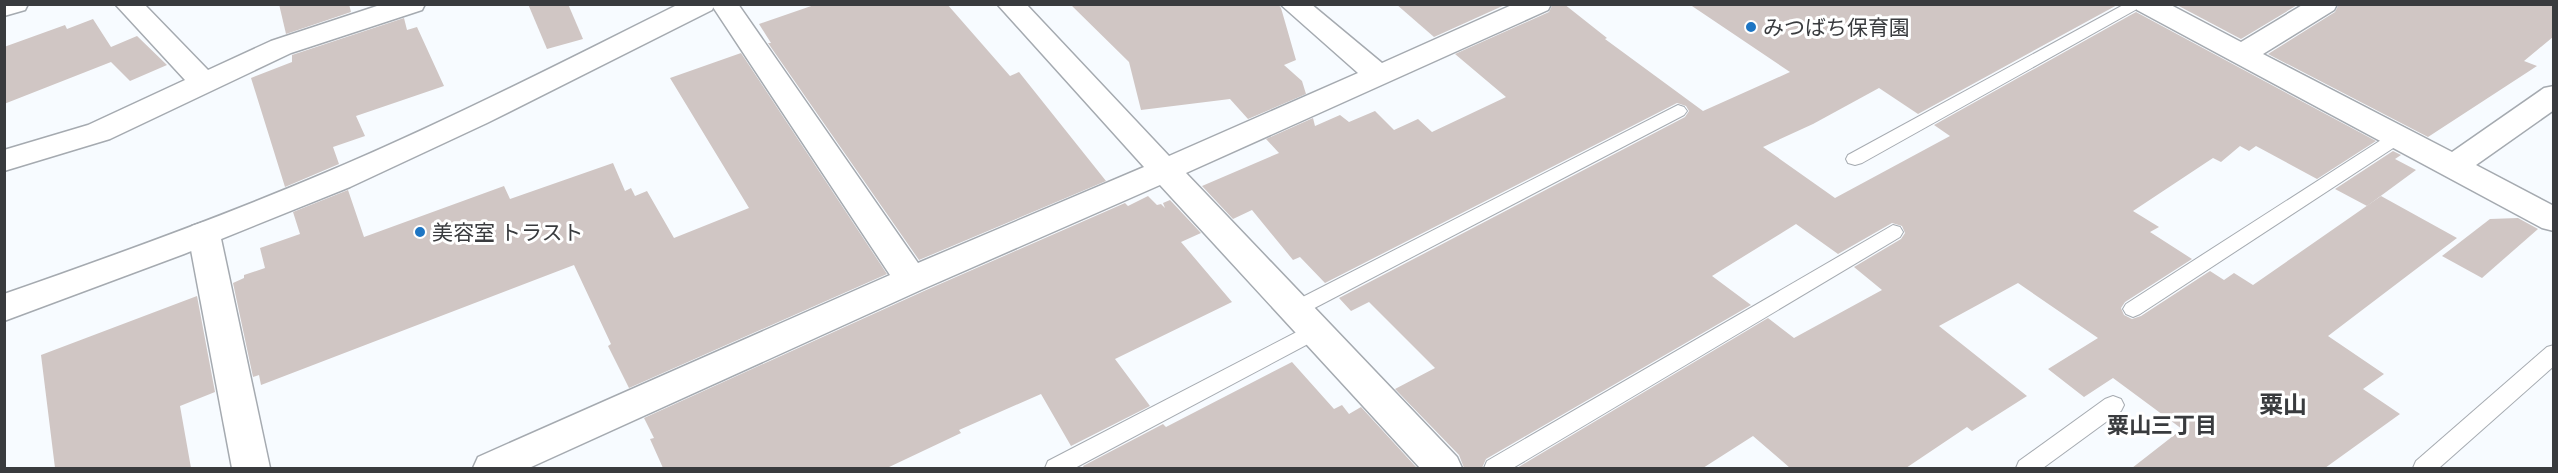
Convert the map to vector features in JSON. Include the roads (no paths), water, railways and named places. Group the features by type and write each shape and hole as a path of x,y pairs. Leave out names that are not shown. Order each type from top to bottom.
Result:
{"street":[{"path":"4,8 15,4"},
{"path":"128,4 203,82"},
{"path":"4,161 99,132 281,47 382,8 412,4"},
{"path":"4,308 204,234 338,179 482,114 702,4"},
{"path":"724,4 911,280"},
{"path":"1010,4 1163,171 1306,320 1443,468"},
{"path":"1293,4 1380,76"},
{"path":"492,468 911,280 1380,76 1538,4"},
{"path":"2147,4 2553,220"},
{"path":"2243,54 2324,4"},
{"path":"2454,166 2553,95"},
{"path":"204,234 250,468"}],"lane":[{"path":"1855,159 2138,4"},
{"path":"1056,468 1306,320 1678,111"},
{"path":"2133,309 2398,137"},
{"path":"1495,468 1893,232"},
{"path":"2424,468 2553,353"},
{"path":"2027,468 2113,405"}],"place":[{"name":"みつばち保育園","path":"1751,27"},
{"name":"美容室 トラスト","path":"420,232"}],"district":[{"name":"粟山","path":"2283,404"},
{"name":"粟山三丁目","path":"2162,425"}]}
